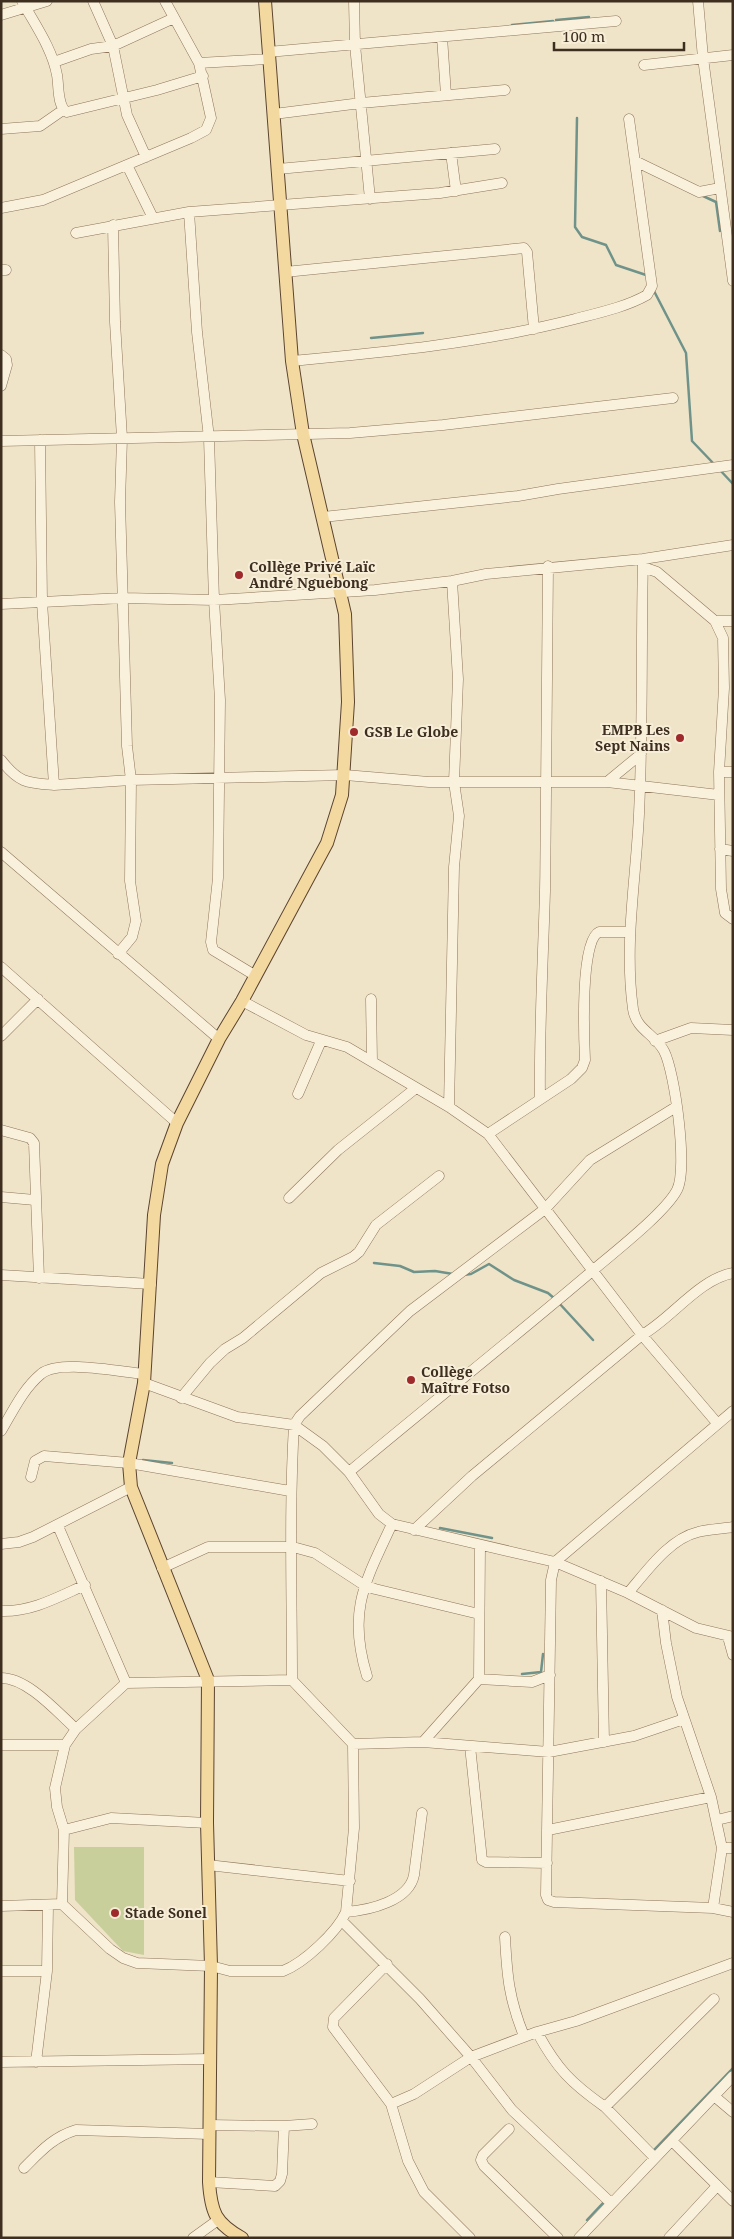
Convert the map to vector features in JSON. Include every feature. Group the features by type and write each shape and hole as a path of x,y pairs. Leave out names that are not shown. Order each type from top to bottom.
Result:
{"main road":[{"path":"242,2238 225,2228 218,2220 210,2200 211,1966 207,1823 208,1680 131,1487 130,1463 144,1379 154,1215 162,1164 177,1123 219,1039 256,976 327,843 338,810 345,775 348,702 345,614 303,434 292,360 265,1"}],"street":[{"path":"1,14 24,5 47,1"},
{"path":"93,1 113,46 127,115 146,157"},
{"path":"1,208 43,200 206,130 211,118 200,63 165,1"},
{"path":"354,1 355,44 368,159 370,199"},
{"path":"698,1 703,58 733,281"},
{"path":"24,5 54,62 63,110"},
{"path":"54,62 91,49 113,46 174,18"},
{"path":"200,63 355,44 616,21"},
{"path":"442,37 446,95"},
{"path":"644,65 733,55"},
{"path":"63,110 67,112 123,99 203,76"},
{"path":"274,114 361,103 505,90"},
{"path":"1,129 40,126 63,110"},
{"path":"292,360 388,352 453,344 534,329 640,299 650,291 652,286 629,119"},
{"path":"278,169 368,159 495,149"},
{"path":"451,153 456,191"},
{"path":"635,161 699,192 720,188"},
{"path":"127,165 153,218"},
{"path":"76,234 113,225 190,212 370,199 456,191 502,183"},
{"path":"190,212 197,332 209,438 214,600 220,700 221,779 218,878 212,948 256,976"},
{"path":"113,225 115,322 122,438 120,502 127,746 131,780 130,881 136,921 132,937 118,954"},
{"path":"285,272 524,248 527,252 534,329"},
{"path":"1,355 6,359 7,365 1,386"},
{"path":"1,441 209,438 350,433 443,425 673,398"},
{"path":"40,440 42,602 54,786"},
{"path":"323,517 518,496 575,486 733,465"},
{"path":"1,604 123,598 214,600 340,592 452,581 486,574 548,566 643,563 733,545"},
{"path":"643,563 657,572 714,621 723,638 724,688 719,772 720,849 723,907 725,913 733,919"},
{"path":"349,1472 532,1323 662,1208 677,1190 682,1159 676,1107 666,1057 663,1048 636,1022 633,1011 630,932 636,868 640,786 643,563"},
{"path":"540,1099 540,1005 544,928 547,782 548,566"},
{"path":"450,1108 454,867 459,816 454,782 458,679 452,581"},
{"path":"714,621 733,621"},
{"path":"607,782 641,754"},
{"path":"1,760 20,780 28,783 54,786 131,780 345,775 407,782 607,782 719,795"},
{"path":"719,772 733,772"},
{"path":"720,849 733,851"},
{"path":"1,852 219,1039"},
{"path":"488,1134 571,1080 582,1068 585,1060 584,993 591,939 599,932 630,932"},
{"path":"1,967 177,1123"},
{"path":"1,1036 38,998"},
{"path":"371,999 372,1062"},
{"path":"242,1001 321,1041 347,1047 450,1108 488,1134 642,1336 717,1423"},
{"path":"655,1041 691,1028 733,1030"},
{"path":"298,1094 321,1041"},
{"path":"289,1198 338,1150 416,1088"},
{"path":"344,1917 350,1882 354,1828 353,1744 292,1680 293,1547 290,1491 294,1425 306,1409 410,1311 545,1209 590,1160 676,1107"},
{"path":"1,1130 34,1140 39,1278"},
{"path":"181,1398 210,1363 226,1349 243,1338 322,1272 353,1257 359,1252 376,1225 439,1176"},
{"path":"1,1197 35,1200"},
{"path":"414,1530 472,1476 642,1336 657,1327 708,1283 733,1273"},
{"path":"1,1275 150,1284"},
{"path":"1,1431 25,1391 43,1373 77,1367 144,1379 181,1398 237,1417 294,1425 323,1446 349,1472 380,1514 392,1524 555,1562 628,1592 696,1628 730,1637 733,1655"},
{"path":"733,1411 555,1562 551,1580 546,1895 548,1900 554,1902 713,1908 733,1912"},
{"path":"31,1477 35,1460 44,1456 130,1463 290,1491"},
{"path":"1,1544 19,1542 58,1526 131,1487"},
{"path":"367,1676 361,1657 358,1616 364,1585 392,1524"},
{"path":"58,1526 126,1683"},
{"path":"628,1592 668,1549 686,1536 698,1532 733,1527"},
{"path":"423,1742 479,1679 480,1545"},
{"path":"162,1568 208,1547 293,1547 314,1553 364,1585 392,1594 479,1614"},
{"path":"601,1581 604,1742"},
{"path":"1,1611 16,1612 32,1608 85,1586"},
{"path":"662,1610 670,1665 684,1719 728,1848 713,1908"},
{"path":"479,1679 532,1682 550,1676"},
{"path":"1,1678 16,1680 27,1686 76,1729"},
{"path":"292,1680 208,1680 126,1683 76,1729 65,1745 55,1788 56,1807 64,1830 62,1904 84,1927 122,1958 137,1962 211,1966 230,1971 283,1971 299,1963 344,1917 371,1908 407,1890 413,1883 422,1813"},
{"path":"532,1682 549,1695"},
{"path":"353,1744 423,1742 549,1752 634,1736 684,1719"},
{"path":"1,1745 65,1745"},
{"path":"470,1746 482,1860 486,1862 547,1863"},
{"path":"548,1830 711,1797"},
{"path":"717,1820 733,1816"},
{"path":"64,1830 111,1818 207,1823"},
{"path":"208,1865 350,1882"},
{"path":"1,1906 48,1906 62,1904"},
{"path":"36,2062 47,1971 48,1906"},
{"path":"344,1917 471,2056 512,2110 611,2204"},
{"path":"505,1937 507,1977 512,2007 524,2036"},
{"path":"391,2104 414,2094 471,2056 524,2036 576,2021 733,1963"},
{"path":"387,1964 334,2018 332,2022 333,2027 391,2104 408,2161 424,2192 470,2238"},
{"path":"1,1971 47,1971"},
{"path":"605,2107 714,1999"},
{"path":"537,2032 561,2072 578,2088 605,2107 655,2158"},
{"path":"1,2062 211,2059"},
{"path":"579,2238 733,2076"},
{"path":"714,2096 733,2112"},
{"path":"24,2168 47,2144 64,2134 76,2130 209,2130 312,2124"},
{"path":"209,2182 275,2186 280,2181 282,2174 284,2126"},
{"path":"509,2129 483,2155 481,2160 484,2166 558,2238"},
{"path":"672,2141 733,2201"},
{"path":"669,2238 717,2186"},
{"path":"193,2238 218,2220"}],"green space":[{"name":"Stade Sonel","path":"74,1847 144,1847 144,1955 123,1951 75,1900"}],"waterway":[{"path":"556,20 589,17"},
{"path":"512,25 553,21"},
{"path":"577,118 575,227 582,237 606,245 616,265 646,275"},
{"path":"703,196 716,202 720,231"},
{"path":"654,291 686,353 692,441 714,464"},
{"path":"371,338 423,333"},
{"path":"719,469 733,484"},
{"path":"374,1263 400,1266 414,1272 435,1271 453,1274"},
{"path":"463,1275 471,1274 489,1264 514,1280 548,1293 555,1299"},
{"path":"559,1303 593,1340"},
{"path":"143,1460 172,1463"},
{"path":"440,1528 492,1538"},
{"path":"522,1674 541,1672 543,1654"},
{"path":"653,2151 733,2068"},
{"path":"587,2220 603,2203"}],"place":[{"name":"Collège Privé Laïc André Nguebong","path":"239,575"},
{"name":"GSB Le Globe","path":"354,732"},
{"name":"EMPB Les Sept Nains","path":"680,738"},
{"name":"Collège Maître Fotso","path":"411,1380"},
{"name":"Stade Sonel","path":"115,1913"}]}
